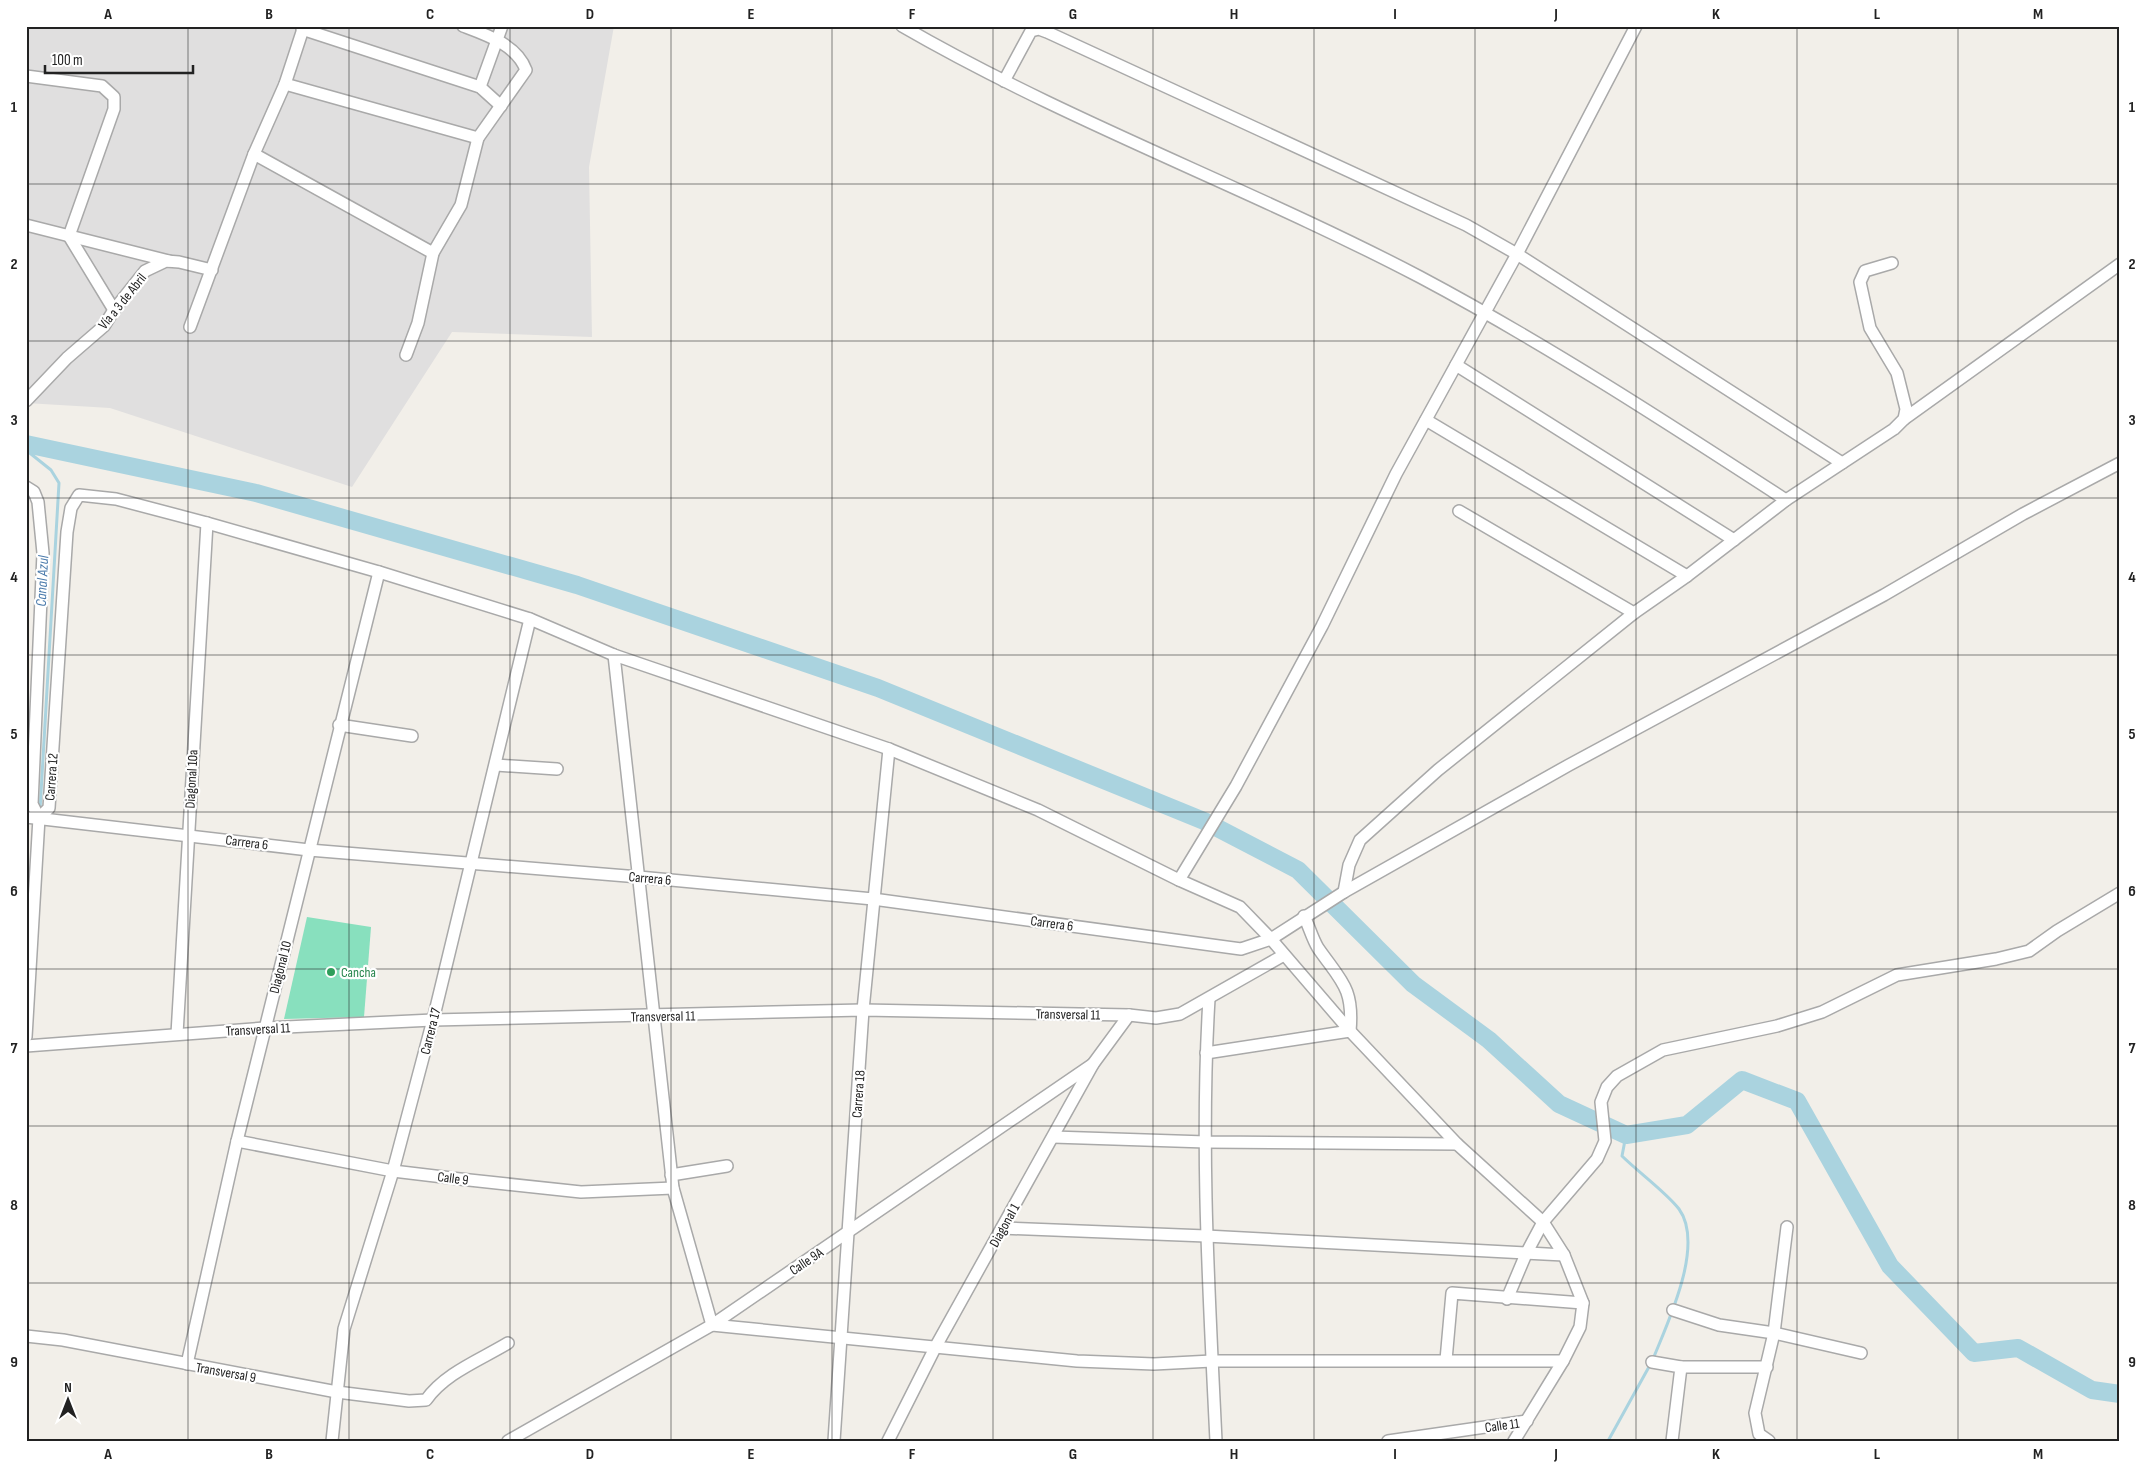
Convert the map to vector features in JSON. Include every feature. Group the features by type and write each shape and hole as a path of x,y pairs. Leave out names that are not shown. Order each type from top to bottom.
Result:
{"street":[{"path":"406,355 418,323 433,253 461,205 478,138 526,70 522,60 496,39 463,26"},
{"path":"480,86 502,26"},
{"path":"902,26 1004,81 1270,204 1419,277 1603,383 1786,500"},
{"path":"1179,880 1236,786 1322,626 1426,420 1517,254 1636,26"},
{"path":"190,326 254,154 285,84 303,28 480,86 501,106"},
{"path":"1004,81 1031,31 1039,29 1047,32 1466,225 1517,254 1842,463"},
{"path":"26,76 102,86 114,98 114,109 69,236"},
{"path":"285,84 478,138"},
{"path":"254,154 433,253"},
{"path":"26,225 170,262 212,270"},
{"path":"69,236 114,310"},
{"name":"Vía a 3 de Abril","path":"26,401 67,358 104,326 114,310 145,271 170,262"},
{"path":"1892,263 1865,271 1860,282 1870,328 1897,374 1906,409 1904,419"},
{"path":"1344,892 1349,866 1360,840 1438,770 1634,613 1687,576 1786,500 1894,429 1904,419 2120,264"},
{"path":"1456,365 1734,540"},
{"path":"1426,420 1687,576"},
{"name":"Carrera 6","path":"26,817 188,834 309,850 472,862 873,899 1241,949 1271,939 1344,892 1569,765 1884,595 2023,514 2120,463"},
{"name":"Carrera 12","path":"30,490 38,502 43,553 32,804 40,818 49,808 67,532 71,508 79,495 116,499 207,523"},
{"path":"1458,511 1634,613"},
{"path":"207,523 379,572 530,619 614,655 889,749 1038,810 1179,880 1240,907 1271,939 1350,1031 1457,1144 1543,1222 1564,1255 1583,1303 1580,1327 1563,1361 1514,1441"},
{"name":"Diagonal 10a","path":"177,1034 207,523"},
{"name":"Diagonal 10","path":"187,1364 237,1141 339,725 379,572"},
{"name":"Carrera 17","path":"332,1441 344,1329 393,1171 433,1020 496,766 530,619"},
{"path":"614,655 671,1175 712,1325 1077,1361 1154,1364 1212,1361 1563,1361"},
{"path":"339,725 412,736"},
{"name":"Carrera 18","path":"834,1441 863,1010 889,749"},
{"path":"496,766 557,769"},
{"path":"26,1037 40,818"},
{"path":"1507,1299 1526,1254 1543,1222 1597,1159 1605,1141 1601,1102 1607,1087 1617,1076 1663,1050 1777,1026 1822,1012 1897,975 1996,959 2029,951 2120,893"},
{"path":"1304,916 1317,946 1344,981 1349,997 1350,1031"},
{"name":"Transversal 11","path":"26,1046 265,1028 433,1020 863,1010 1129,1015 1156,1018 1172,1015 1209,999 1284,955"},
{"path":"1209,999 1206,1053 1206,1236 1216,1441"},
{"name":"Diagonal 1","path":"888,1441 936,1346 1093,1064 1129,1015"},
{"path":"1206,1053 1350,1031"},
{"name":"Calle 9A","path":"508,1441 712,1325 1093,1064"},
{"path":"1053,1137 1206,1142 1457,1144"},
{"name":"Calle 9","path":"237,1141 393,1171 580,1192 673,1188"},
{"path":"671,1175 727,1166"},
{"path":"1769,1441 1759,1434 1754,1418 1774,1333 1787,1227"},
{"path":"1002,1228 1206,1236 1564,1255"},
{"path":"1446,1360 1452,1293 1507,1299 1583,1303"},
{"path":"1673,1310 1719,1324 1774,1333 1862,1354"},
{"name":"Transversal 9","path":"26,1336 64,1340 337,1392 409,1401 426,1400 435,1388 446,1379 508,1344"},
{"path":"1652,1362 1681,1367 1767,1367"},
{"path":"1672,1441 1681,1367"},
{"name":"Calle 11","path":"1388,1441 1527,1421"}],"shaded area":[{"path":"26,26 614,26 589,167 592,337 452,332 352,487 110,408 26,403"}],"green space":[{"name":"Cancha","path":"307,917 371,927 364,1017 284,1019"}],"waterway":[{"path":"26,444 256,493 577,585 878,688 1204,821 1298,870 1413,984 1489,1040 1559,1104 1626,1135 1687,1125 1742,1080 1797,1101 1890,1266 1974,1353 2018,1348 2092,1390 2120,1394"},
{"name":"Canal Azul","path":"26,450 51,470 59,483 40,810"},
{"path":"1626,1135 1622,1156 1674,1203 1686,1224 1688,1242 1681,1284 1675,1305 1653,1359"},
{"path":"1608,1441 1650,1365"}],"place":[{"name":"Cancha","path":"331,972"}]}
